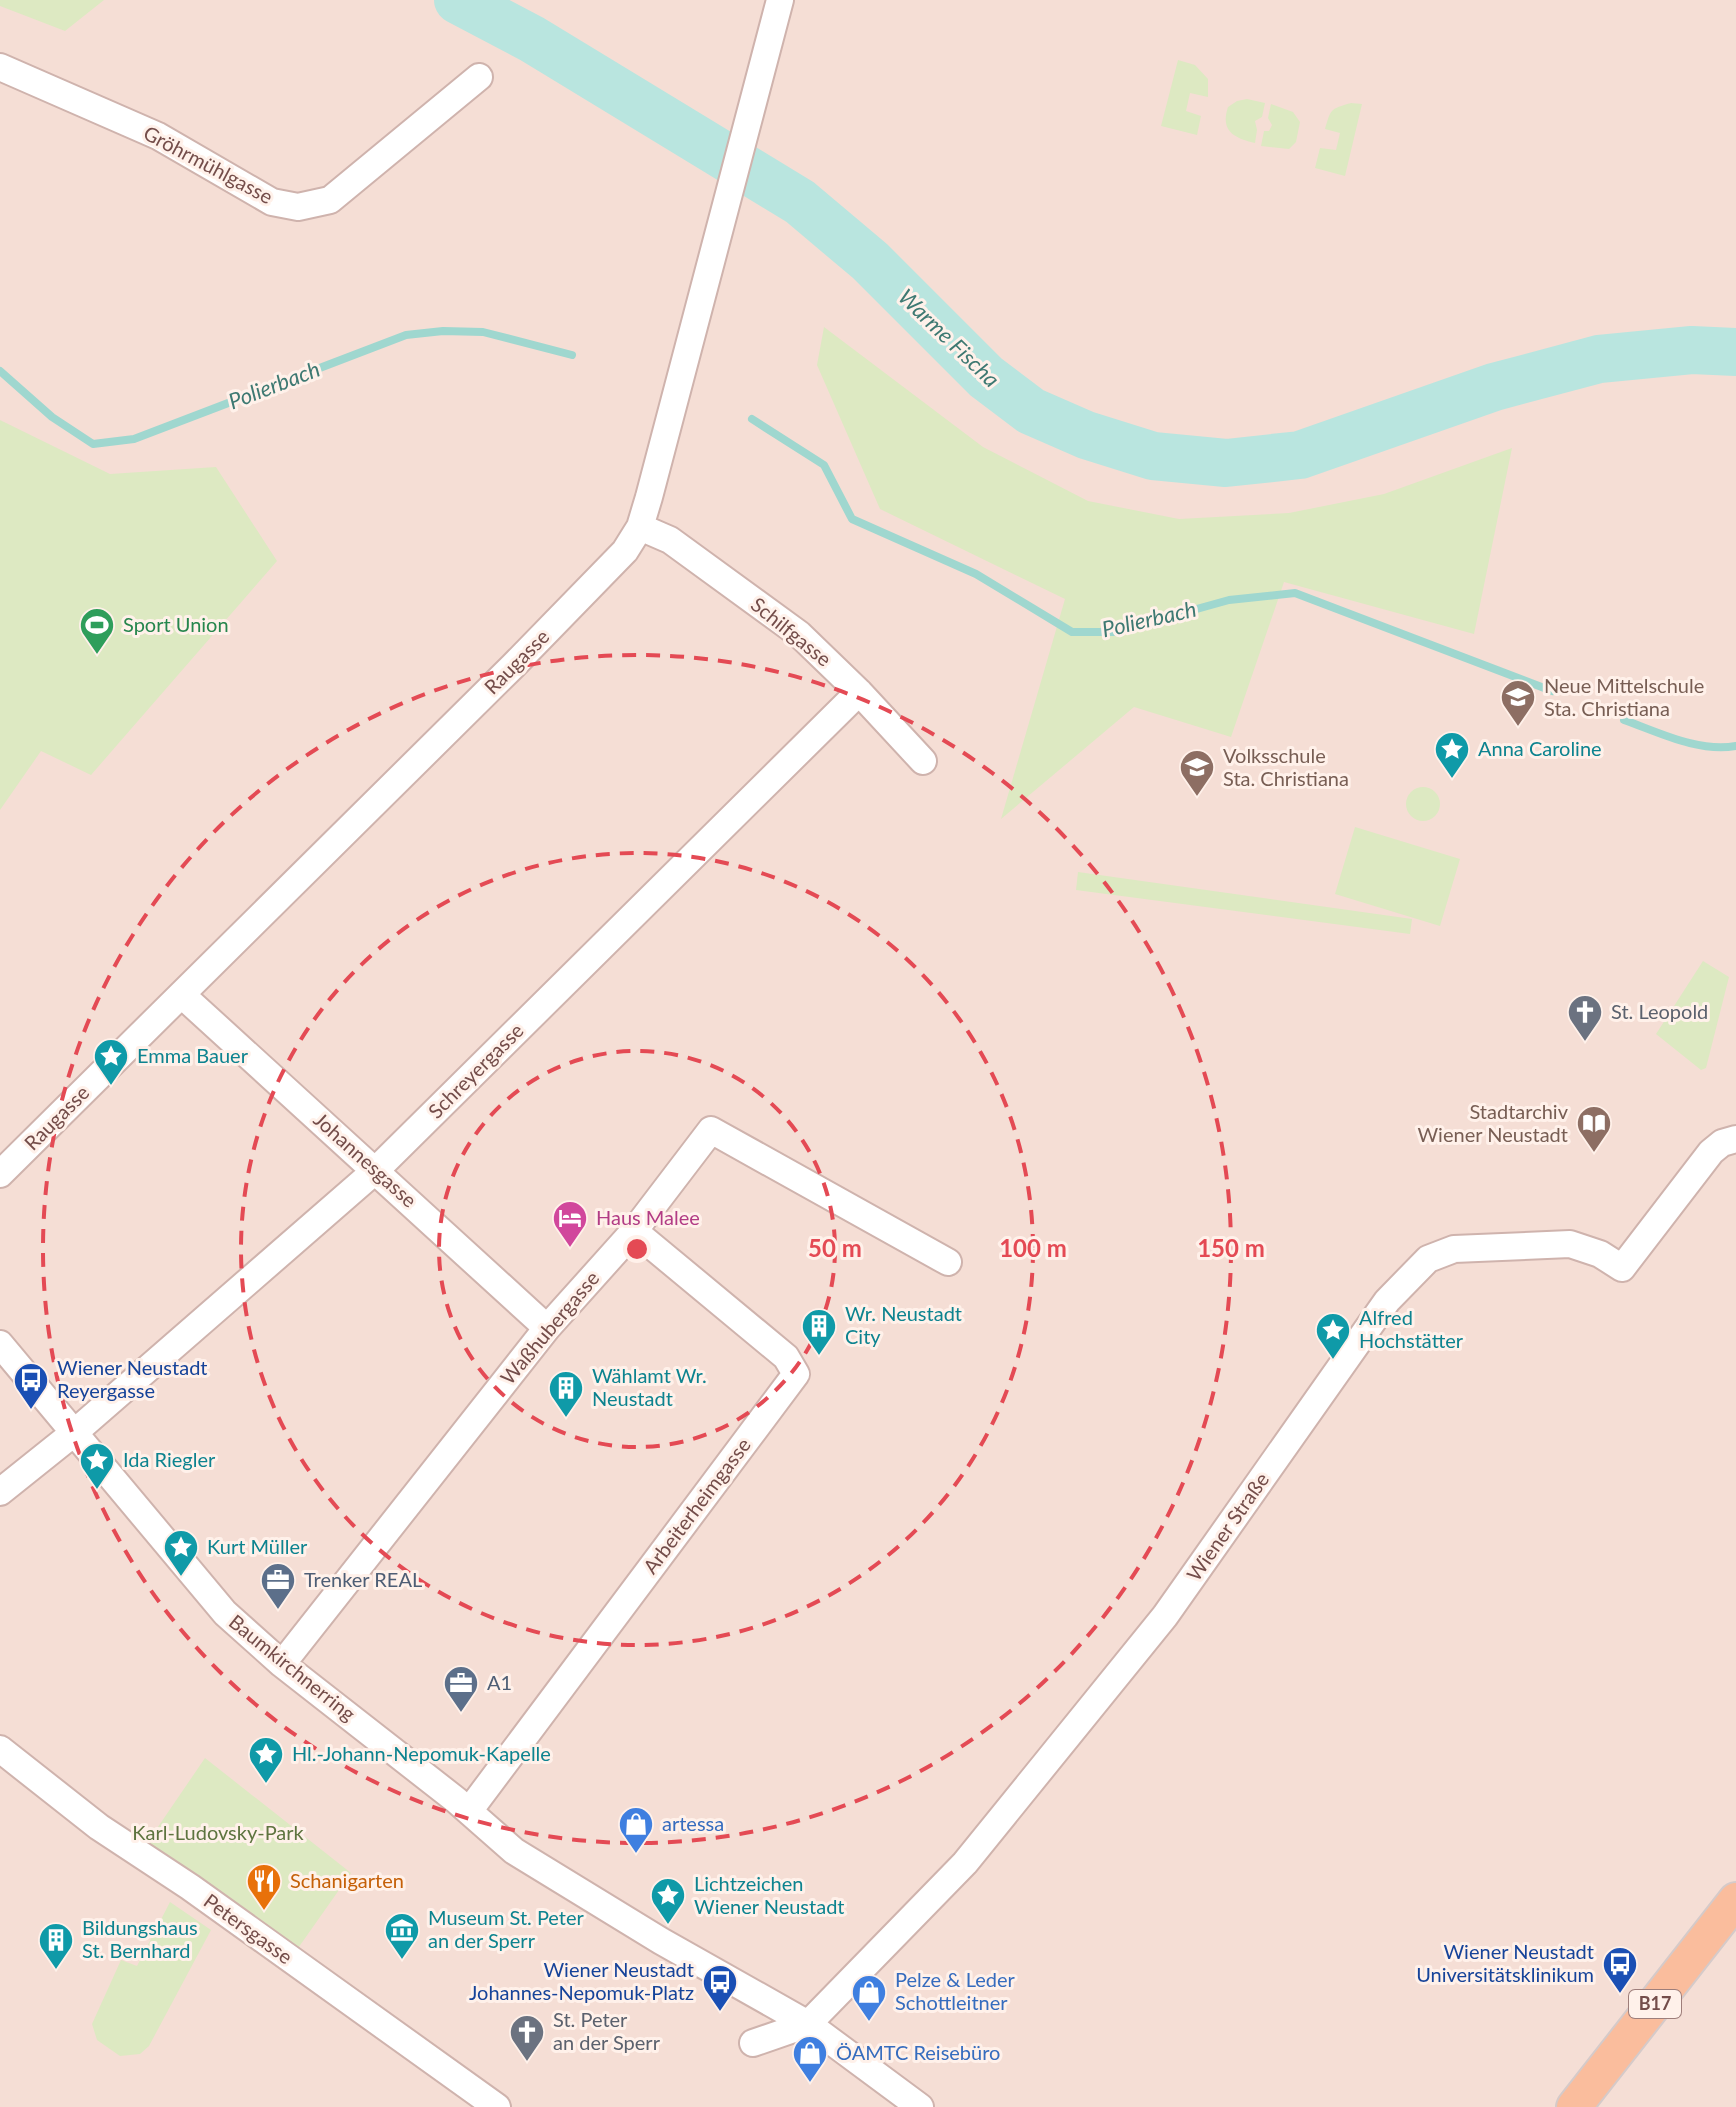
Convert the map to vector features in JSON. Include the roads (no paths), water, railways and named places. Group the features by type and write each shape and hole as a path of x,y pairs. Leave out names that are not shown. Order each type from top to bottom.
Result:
{"main road":[{"name":"B17","path":"1574,2107 1736,1900"}],"street":[{"name":"Raugasse","path":"0,1174 625,551 640,527 780,0"},
{"name":"Gröhrmühlgasse","path":"0,67 158,136 272,202 298,207 330,200 479,77"},
{"name":"Schilfgasse","path":"640,527 670,540 799,634 859,692 923,761"},
{"name":"Schreyergasse","path":"0,1492 75,1432 376,1170 859,692"},
{"name":"Johannesgasse","path":"182,995 547,1328"},
{"name":"Waßhubergasse","path":"282,1664 547,1328 634,1231 711,1130 948,1262"},
{"name":"Wiener Straße","path":"753,2043 808,2024 965,1863 1165,1616 1387,1301 1428,1259 1454,1249 1570,1244 1600,1254 1622,1268 1711,1152 1722,1143 1736,1139"},
{"name":"Arbeiterheimgasse","path":"469,1811 796,1374 786,1357 634,1231"},
{"name":"Baumkirchnerring","path":"0,1344 225,1613 282,1664 469,1811 514,1851 661,1941 808,2024 920,2107"},
{"name":"Petersgasse","path":"0,1749 99,1827 190,1887 497,2107"}],"waterway":[{"name":"Warme Fischa","path":"458,0 532,39 800,202 870,261 986,377 1031,411 1086,435 1153,456 1226,463 1300,455 1494,387 1599,359 1692,350 1736,352"},
{"name":"Polierbach","path":"0,371 52,417 93,444 134,439 406,335 443,331 483,332 572,355"},
{"name":"Polierbach","path":"752,419 824,465 852,519 976,574 1072,632 1114,632 1229,600 1295,593 1552,691"},
{"path":"1624,720 1693,744 1736,746"}],"place":[{"name":"Sport Union","path":"97,656"},
{"name":"Neue Mittelschule Sta. Christiana","path":"1518,728"},
{"name":"Anna Caroline","path":"1452,780"},
{"name":"Volksschule Sta. Christiana","path":"1197,798"},
{"name":"St. Leopold","path":"1585,1043"},
{"name":"Emma Bauer","path":"111,1087"},
{"name":"Stadtarchiv Wiener Neustadt","path":"1594,1154"},
{"name":"Haus Malee","path":"570,1249"},
{"name":"Wr. Neustadt City","path":"819,1357"},
{"name":"Alfred Hochstätter","path":"1333,1361"},
{"name":"Wiener Neustadt Reyergasse","path":"31,1411"},
{"name":"Wählamt Wr. Neustadt","path":"566,1419"},
{"name":"Ida Riegler","path":"97,1491"},
{"name":"Kurt Müller","path":"181,1578"},
{"name":"Trenker REAL","path":"278,1611"},
{"name":"A1","path":"461,1714"},
{"name":"Hl.-Johann-Nepomuk-Kapelle","path":"266,1785"},
{"name":"artessa","path":"636,1855"},
{"name":"Schanigarten","path":"264,1912"},
{"name":"Lichtzeichen Wiener Neustadt","path":"668,1926"},
{"name":"Museum St. Peter an der Sperr","path":"402,1961"},
{"name":"Bildungshaus St. Bernhard","path":"56,1971"},
{"name":"Wiener Neustadt Universitätsklinikum","path":"1620,1995"},
{"name":"Wiener Neustadt Johannes-Nepomuk-Platz","path":"720,2013"},
{"name":"Pelze & Leder Schottleitner","path":"869,2023"},
{"name":"St. Peter an der Sperr","path":"527,2063"},
{"name":"ÖAMTC Reisebüro","path":"810,2084"}],"park label":[{"name":"Karl-Ludovsky-Park","path":"218,1833"}]}
